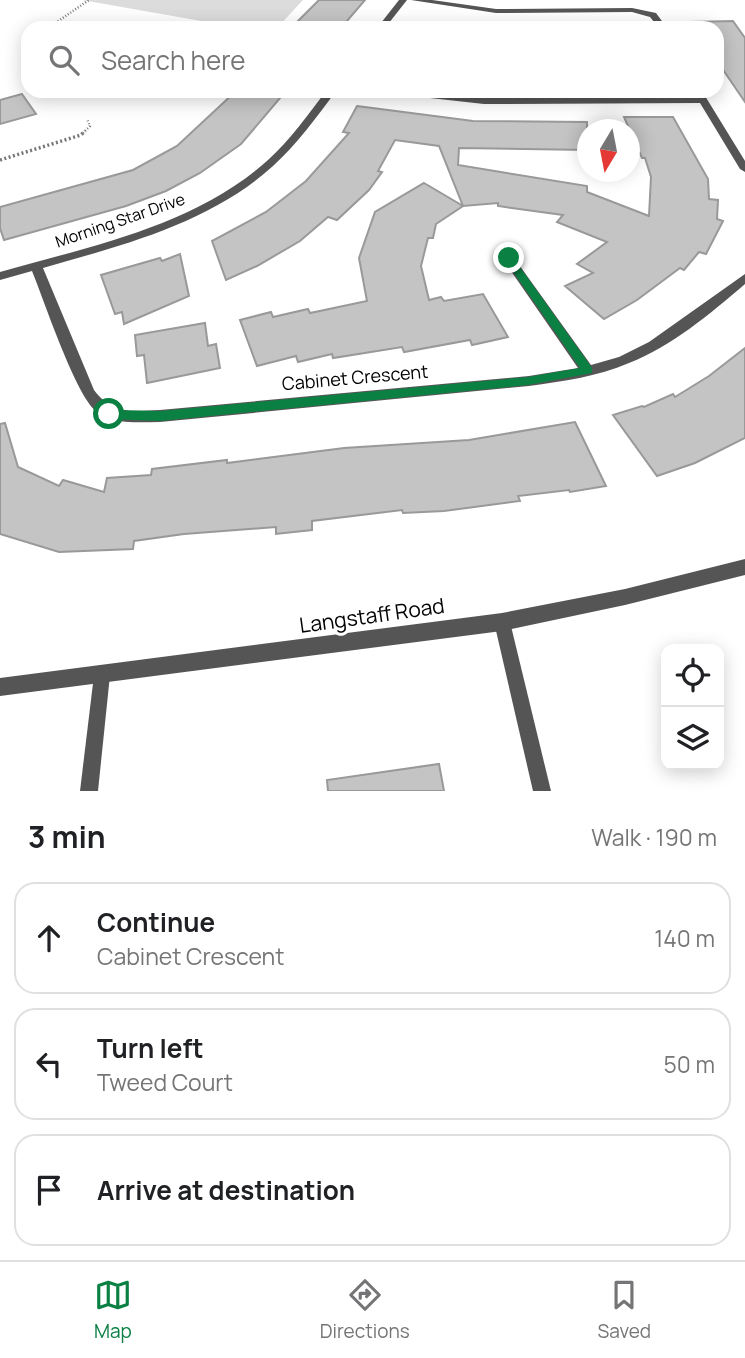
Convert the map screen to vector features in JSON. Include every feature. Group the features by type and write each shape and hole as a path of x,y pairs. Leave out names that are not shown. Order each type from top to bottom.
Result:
{"street":[{"path":"386,21 403,0"},
{"path":"415,0 496,11 632,10 653,15 658,21"},
{"name":"Morning Star Drive","path":"0,276 149,229 222,198 277,157 325,98"},
{"path":"457,98 484,101 592,98"},
{"path":"702,98 745,169"},
{"path":"509,258 588,370"},
{"name":"Cabinet Crescent","path":"36,265 88,392 97,407 109,414 160,416 528,381 588,370 625,360 656,344 745,278"},
{"name":"Langstaff Road","path":"0,687 502,622 625,597 745,567"}],"lane":[{"path":"502,622 542,791"},
{"path":"89,791 102,675"}],"path":[{"path":"58,21 89,0"},
{"path":"0,160 81,135 90,126 87,118"}],"shaded area":[{"path":"82,0 303,0 284,21 201,21"}],"building":[{"path":"319,0 365,0 347,21 298,21"},
{"path":"724,21 733,21 745,38 745,102 724,71"},
{"path":"21,94 21,98 25,98 36,114 0,124 0,100"},
{"path":"228,98 280,98 241,144 200,173 166,191 126,206 4,240 0,228 0,207 133,170 177,146"},
{"path":"357,106 473,121 577,122 577,150 459,148 458,165 587,186 587,192 649,216 651,177 645,158 640,153 640,119 624,117 673,117 708,179 709,199 718,200 717,219 723,221 706,254 699,252 684,270 680,268 637,300 604,319 565,286 593,273 577,264 607,242 557,222 563,215 498,206 498,203 463,206 439,146 395,140 378,171 382,172 369,190 337,220 328,217 300,241 226,280 212,241 266,212 306,181 349,133 343,132"},
{"path":"424,183 463,206 436,224 433,238 428,238 421,266 429,300 441,297 444,301 483,294 508,337 472,345 470,340 404,352 402,347 333,358 332,354 298,362 296,356 257,366 240,320 271,312 273,317 308,309 310,313 367,301 359,258 375,212"},
{"path":"180,254 189,296 124,324 122,312 115,314 101,275 160,258 162,261"},
{"path":"205,323 208,346 216,344 220,368 147,383 144,355 137,356 135,335"},
{"path":"745,348 745,438 695,463 657,476 613,415 644,407 673,394 675,397 709,376"},
{"path":"575,422 606,486 518,496 520,501 444,511 403,513 402,510 312,521 312,530 276,534 276,527 184,534 134,541 133,549 59,552 0,534 0,424 5,423 18,467 59,486 63,480 104,492 107,478 151,475 152,469 227,460 227,463 344,448 469,440"},
{"path":"439,764 444,791 328,791 327,780"}],"route":[{"path":"109,414 160,416 528,381 588,370 509,258"}]}
